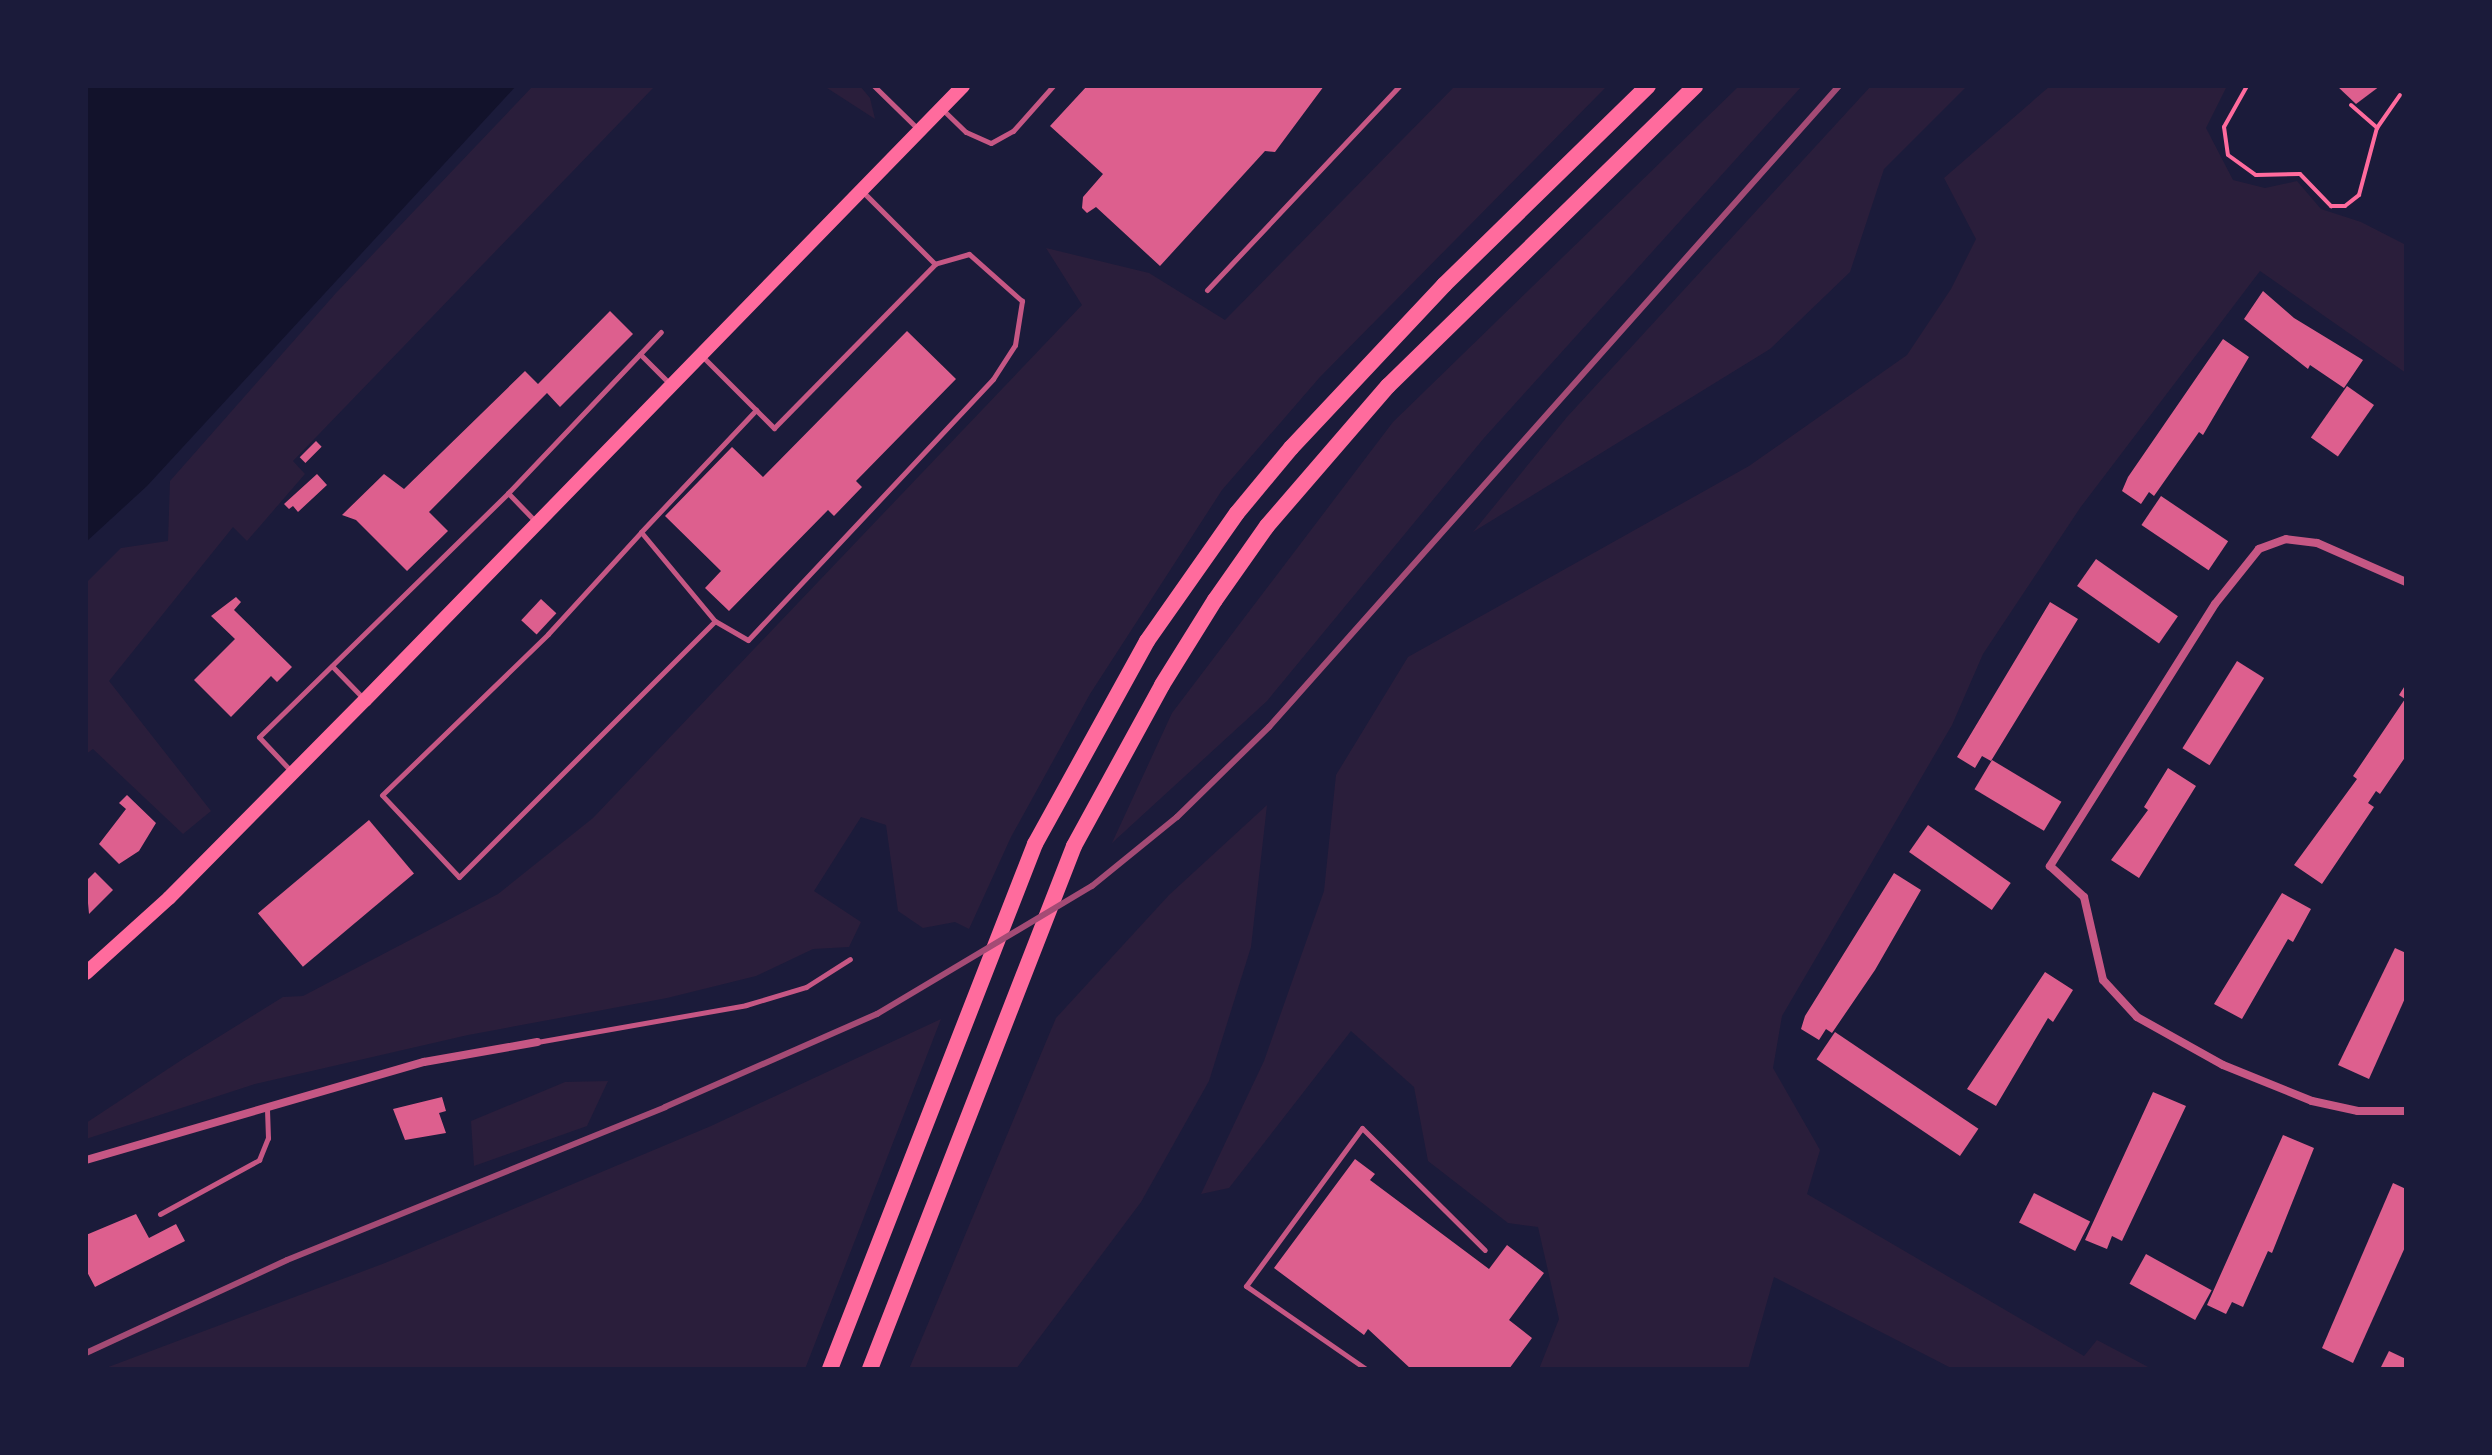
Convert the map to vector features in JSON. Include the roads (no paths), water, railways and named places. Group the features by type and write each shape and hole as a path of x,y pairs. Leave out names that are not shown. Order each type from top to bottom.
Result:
{"main road":[{"path":"86,973 169,898 365,700 963,86"},
{"path":"830,1369 999,928 1035,844 1105,710 1237,513 1291,448 1444,285 1648,86"},
{"path":"870,1369 1056,889 1162,685 1267,526 1388,386 1695,86"}],"street":[{"path":"2406,582 2317,543 2286,539 2259,549 2215,604 2050,866 2084,897 2103,980 2137,1017 2223,1065 2300,1097 2358,1111 2406,1111"},
{"path":"86,1160 424,1062 537,1042"}],"lane":[{"path":"874,86 920,131"},
{"path":"941,109 966,132 991,143 1013,131 1053,86"},
{"path":"1207,290 1399,86"},
{"path":"862,191 935,264"},
{"path":"641,532 715,621 748,640 993,379 1015,345 1022,301 969,254 935,264 774,428 701,355"},
{"path":"292,773 259,737 508,493 661,332"},
{"path":"640,354 672,385"},
{"path":"715,621 459,877 382,795 548,634 756,410"},
{"path":"508,493 536,523"},
{"path":"332,666 365,700"},
{"path":"537,1042 746,1005 806,987 850,959"},
{"path":"160,1214 259,1160 268,1138 267,1107"},
{"path":"1366,1369 1246,1286 1362,1128 1485,1250"}],"railway":[{"path":"86,1353 287,1260 665,1107 877,1014 1092,886 1177,817 1269,727 1839,86"}]}
